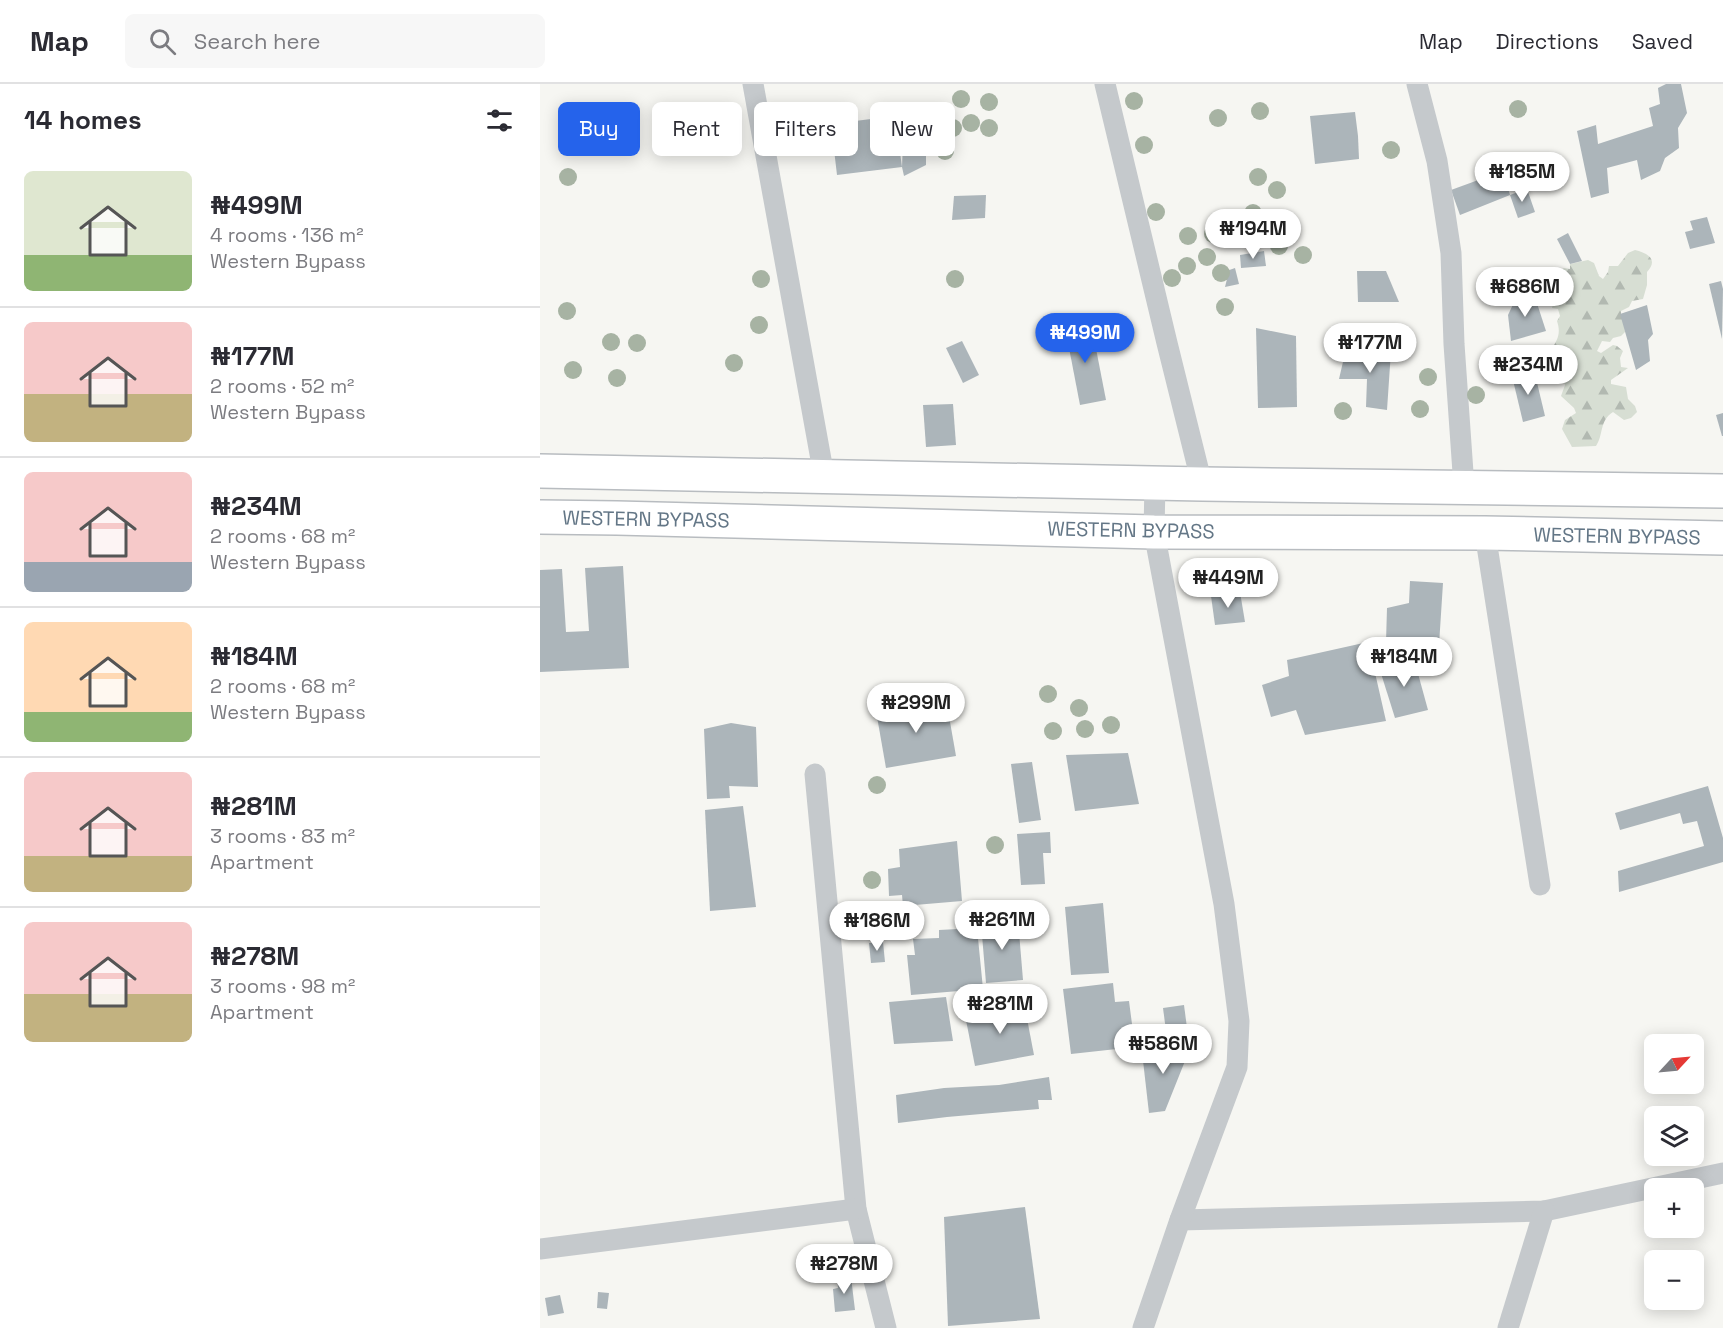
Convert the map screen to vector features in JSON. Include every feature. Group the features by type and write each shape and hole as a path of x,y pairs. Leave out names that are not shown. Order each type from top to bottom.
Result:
{"main road":[{"path":"540,471 1202,484 1723,491"},
{"name":"WESTERN BYPASS","path":"540,517 1154,532 1485,533 1723,538"}],"street":[{"path":"753,84 824,476"},
{"path":"1105,84 1202,484"},
{"path":"1417,84 1437,161 1451,253 1454,344 1464,488"},
{"path":"1143,1328 1237,1066 1239,1021 1224,904 1154,532 1155,483"},
{"path":"1485,533 1540,885"},
{"path":"815,774 856,1209 886,1328"},
{"path":"1180,1220 1544,1211 1723,1173"},
{"path":"540,1250 856,1209"},
{"path":"1508,1328 1544,1211"}],"green space":[{"path":"1635,250 1644,253 1652,260 1647,272 1647,285 1643,299 1632,301 1629,307 1621,311 1625,332 1610,342 1602,341 1597,351 1601,353 1613,345 1623,351 1620,358 1621,367 1628,368 1611,380 1611,384 1626,387 1628,399 1637,412 1631,418 1624,420 1613,412 1606,419 1596,446 1572,447 1562,429 1565,420 1576,413 1574,408 1561,396 1565,385 1563,378 1569,371 1557,364 1551,350 1558,336 1557,321 1560,316 1558,309 1552,308 1555,289 1548,289 1545,284 1552,275 1564,268 1570,269 1570,264 1588,260 1594,263 1599,276 1603,279 1609,266 1618,266 1628,253"}],"building":[{"path":"1666,84 1681,84 1687,113 1678,128 1679,148 1665,158 1660,171 1641,180 1637,160 1607,168 1609,193 1591,198 1577,131 1596,125 1598,144 1653,126 1649,108 1660,104 1658,88"},
{"path":"1355,112 1359,159 1315,164 1310,116"},
{"path":"870,119 870,156 900,156 902,167 837,175 835,156 858,156 858,121"},
{"path":"902,156 926,156 926,165 904,176"},
{"path":"1503,171 1510,195 1460,215 1451,190"},
{"path":"1527,189 1535,212 1518,218 1510,195"},
{"path":"986,195 985,218 952,220 954,196"},
{"path":"1707,217 1715,243 1690,249 1685,232 1693,230 1690,221"},
{"path":"1568,233 1582,261 1570,264 1557,239"},
{"path":"1264,251 1266,266 1241,268 1240,255"},
{"path":"1235,268 1239,284 1225,287 1227,279 1221,273"},
{"path":"1357,271 1386,271 1399,302 1358,302"},
{"path":"1721,281 1723,289 1722,339 1709,284"},
{"path":"1533,291 1546,331 1511,341 1508,315 1516,298"},
{"path":"1647,305 1653,334 1648,340 1650,361 1636,370 1620,314"},
{"path":"1091,323 1106,400 1080,405 1065,327"},
{"path":"1256,328 1296,336 1297,407 1258,408"},
{"path":"962,341 979,375 963,383 946,348"},
{"path":"1346,349 1391,351 1387,410 1366,407 1367,379 1339,379"},
{"path":"1534,370 1545,416 1523,422 1512,376"},
{"path":"953,404 956,445 926,447 923,405"},
{"path":"1723,413 1723,436 1722,436 1716,415"},
{"path":"623,566 629,668 540,672 540,570 562,569 566,632 589,631 585,568"},
{"path":"1410,581 1443,583 1439,645 1386,642 1387,608 1409,603"},
{"path":"1240,592 1245,622 1215,625 1211,596"},
{"path":"1368,642 1386,721 1305,735 1296,710 1271,717 1262,685 1289,676 1287,660"},
{"path":"1414,659 1428,710 1395,718 1379,667"},
{"path":"946,699 956,756 886,768 876,711"},
{"path":"731,723 756,727 758,787 729,786 730,798 707,799 704,729"},
{"path":"1128,753 1139,804 1075,811 1066,755"},
{"path":"1032,762 1041,820 1019,823 1011,764"},
{"path":"1708,786 1723,838 1723,862 1619,892 1618,871 1704,846 1697,821 1683,824 1680,813 1620,830 1615,813"},
{"path":"743,806 756,907 710,911 705,810"},
{"path":"1050,832 1051,853 1043,853 1045,884 1021,885 1017,834"},
{"path":"957,841 962,901 903,906 902,895 889,896 888,869 900,867 899,849"},
{"path":"1103,903 1109,973 1071,975 1065,907"},
{"path":"1018,920 1023,980 986,983 981,923"},
{"path":"977,928 983,989 911,995 907,955 915,955 913,939 939,938 939,930"},
{"path":"883,942 885,962 871,963 869,943"},
{"path":"1113,983 1115,1002 1129,1001 1135,1047 1071,1054 1063,989"},
{"path":"946,997 953,1041 894,1044 889,1002"},
{"path":"1024,1003 1034,1055 975,1066 965,1015"},
{"path":"1184,1005 1189,1043 1168,1046 1163,1008"},
{"path":"1191,1046 1165,1111 1149,1113 1142,1052"},
{"path":"1049,1077 1052,1100 1038,1100 1039,1109 898,1123 896,1095 944,1088 999,1085"},
{"path":"1025,1207 1040,1319 948,1326 944,1217"},
{"path":"851,1277 855,1310 835,1312 833,1289 838,1288 837,1278"},
{"path":"598,1292 609,1293 607,1309 597,1308"},
{"path":"560,1295 564,1313 548,1316 545,1298"}]}
